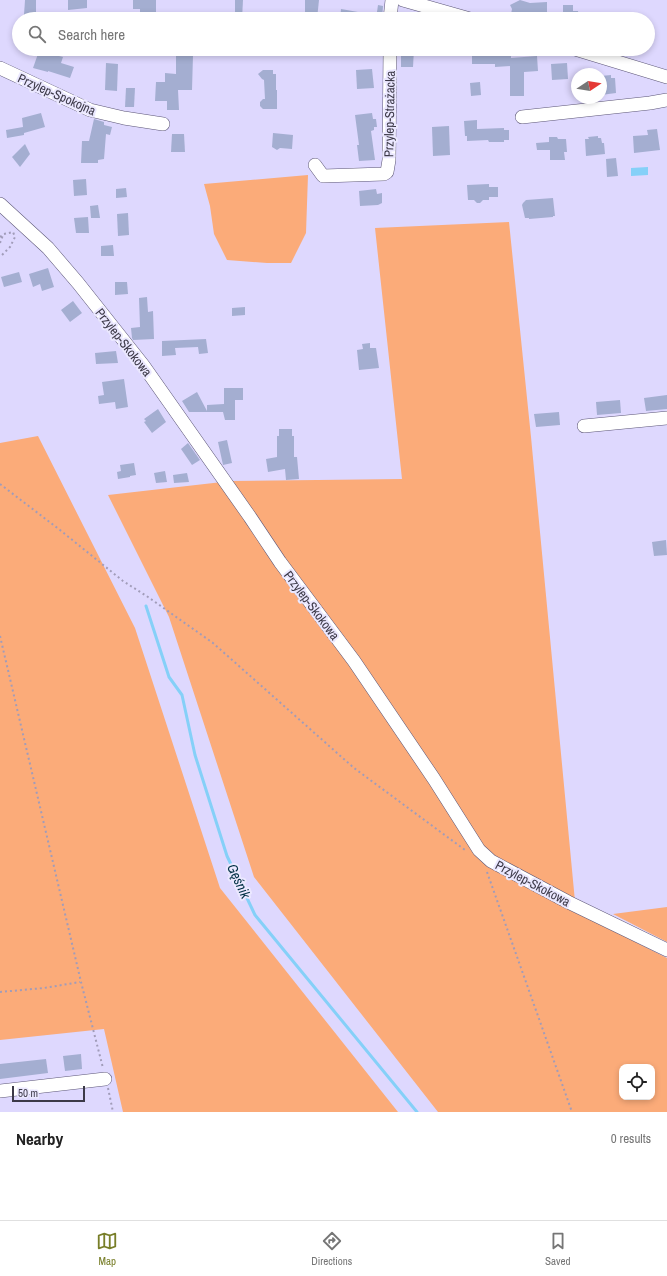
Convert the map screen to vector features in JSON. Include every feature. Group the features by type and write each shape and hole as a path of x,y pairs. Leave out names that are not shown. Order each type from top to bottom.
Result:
{"street":[{"path":"391,12 392,0"},
{"path":"403,0 445,12"},
{"name":"Przylep-Strażacka","path":"315,166 322,176 384,174 387,172 389,160 390,56"},
{"path":"598,56 667,77"},
{"name":"Przylep-Spokojna","path":"0,68 90,110 124,118 163,124"},
{"path":"522,117 667,100"},
{"name":"Przylep-Skokowa","path":"0,204 48,248 78,283 143,365 280,562 354,662 434,779 479,850 491,861 568,902 667,950"},
{"path":"584,426 667,418"},
{"path":"0,1091 105,1079"}],"path":[{"path":"0,237 3,234 13,232 15,237 10,247 0,257"},
{"path":"0,243 3,234"},
{"path":"0,484 60,530 123,582 148,597 213,642 354,768 466,851"},
{"path":"0,636 113,1112"},
{"path":"486,869 572,1112"},
{"path":"0,992 44,988 81,982"}],"shaded area":[{"path":"308,175 306,233 291,263 227,260 214,234 210,206 204,184"},
{"path":"509,222 576,912 667,958 667,1112 438,1112 254,877 169,617 108,495 231,481 402,479 375,228"},
{"path":"38,436 135,628 220,888 398,1112 123,1112 104,1029 0,1040 0,443"},
{"path":"667,907 667,942 613,914"}],"water":[{"path":"648,167 648,175 631,176 631,168"}],"building":[{"path":"25,0 36,0 36,12 24,12"},
{"path":"68,0 87,0 87,8 68,10"},
{"path":"133,0 156,0 156,12 140,12 140,9 133,9"},
{"path":"235,0 243,0 242,12 235,12"},
{"path":"305,0 319,0 318,12 305,12"},
{"path":"520,0 530,3 547,2 547,12 511,12 510,5"},
{"path":"378,5 383,6 383,12 377,12"},
{"path":"563,5 573,5 573,11 578,12 563,12"},
{"path":"341,9 358,12 341,12"},
{"path":"37,56 63,57 61,63 74,67 70,78 33,68"},
{"path":"176,56 193,56 192,90 178,90 179,110 167,110 167,101 155,101 156,82 165,82 165,73 176,74"},
{"path":"401,56 414,56 413,67 401,67"},
{"path":"472,56 511,56 511,58 537,56 538,71 524,72 524,96 510,96 510,66 495,67 495,64 472,64"},
{"path":"106,63 118,64 117,91 105,90"},
{"path":"567,63 568,79 552,80 551,64"},
{"path":"372,69 374,88 357,89 356,70"},
{"path":"263,70 273,70 273,74 276,74 277,109 263,109 260,106 260,102 265,99 264,80 258,74"},
{"path":"607,75 611,75 611,78 615,78 616,93 607,94"},
{"path":"480,82 481,95 471,96 470,83"},
{"path":"126,88 135,88 134,107 125,107"},
{"path":"41,113 45,127 24,133 24,135 7,138 6,130 23,127 22,118"},
{"path":"372,113 373,119 376,119 377,127 374,127 374,130 371,131 375,160 359,161 357,145 359,145 355,115"},
{"path":"94,119 104,122 104,125 112,127 110,135 106,134 104,159 98,160 98,163 81,163 82,141 89,141"},
{"path":"477,120 477,129 504,128 504,130 509,130 509,140 504,140 504,142 489,142 488,140 467,141 467,136 465,136 464,121"},
{"path":"449,126 450,155 433,156 432,127"},
{"path":"657,129 660,150 634,153 633,136 648,135 647,130"},
{"path":"273,133 293,135 292,149 280,148 277,150 272,147"},
{"path":"172,134 184,134 185,152 171,152"},
{"path":"598,136 598,138 601,138 602,143 604,143 605,154 586,156 585,139 589,139 588,137"},
{"path":"549,137 566,139 567,152 564,152 565,160 550,160 550,150 537,150 536,143 549,142"},
{"path":"25,144 30,154 20,167 12,157"},
{"path":"616,158 618,176 607,177 606,159"},
{"path":"86,179 87,195 74,196 73,180"},
{"path":"489,184 489,187 498,187 498,197 489,197 489,200 483,200 480,203 477,203 474,200 468,200 467,185"},
{"path":"126,188 127,197 116,198 116,189"},
{"path":"376,189 377,194 382,193 382,203 378,205 360,206 359,191"},
{"path":"553,198 555,216 529,219 525,218 522,205 526,200"},
{"path":"98,205 100,218 91,218 90,206"},
{"path":"128,213 129,235 118,236 117,214"},
{"path":"88,217 89,233 76,233 74,218"},
{"path":"113,245 114,256 101,256 101,246"},
{"path":"48,268 54,287 42,291 40,284 33,287 29,274"},
{"path":"19,272 22,282 4,287 1,277"},
{"path":"115,282 127,282 128,294 115,295"},
{"path":"147,297 148,312 153,311 154,339 133,340 131,328 140,327 139,298"},
{"path":"73,301 82,313 70,322 61,310"},
{"path":"245,307 245,315 232,316 232,308"},
{"path":"206,339 208,353 199,354 198,347 175,348 176,355 162,356 162,341"},
{"path":"370,343 370,348 376,348 379,368 359,370 357,350 363,349 362,344"},
{"path":"116,351 118,363 96,364 95,353"},
{"path":"124,379 128,407 116,409 115,402 99,404 98,396 104,395 102,382"},
{"path":"224,388 243,388 243,400 235,400 235,420 225,420 223,412 189,412 182,401 197,392 207,411 207,405 224,404"},
{"path":"667,395 667,409 646,411 644,398"},
{"path":"620,400 621,413 597,415 596,402"},
{"path":"158,409 166,422 152,433 144,422 146,421 144,419"},
{"path":"559,412 560,425 536,427 534,414"},
{"path":"279,429 292,429 292,436 294,436 294,457 297,457 299,479 286,480 285,469 268,472 266,459 277,457 277,436 279,436"},
{"path":"227,440 232,463 223,465 218,442"},
{"path":"188,443 200,460 192,465 181,449"},
{"path":"134,463 136,475 118,479 117,472 121,471 120,465"},
{"path":"165,471 167,482 156,483 154,473"},
{"path":"187,473 189,482 174,483 173,475"},
{"path":"666,540 667,555 654,556 652,542"},
{"path":"81,1054 82,1069 65,1071 63,1056"},
{"path":"46,1059 48,1073 0,1079 0,1064"}],"waterway":[{"name":"Gęśnik","path":"146,606 169,677 182,695 195,755 227,856 255,915 417,1112"}]}
